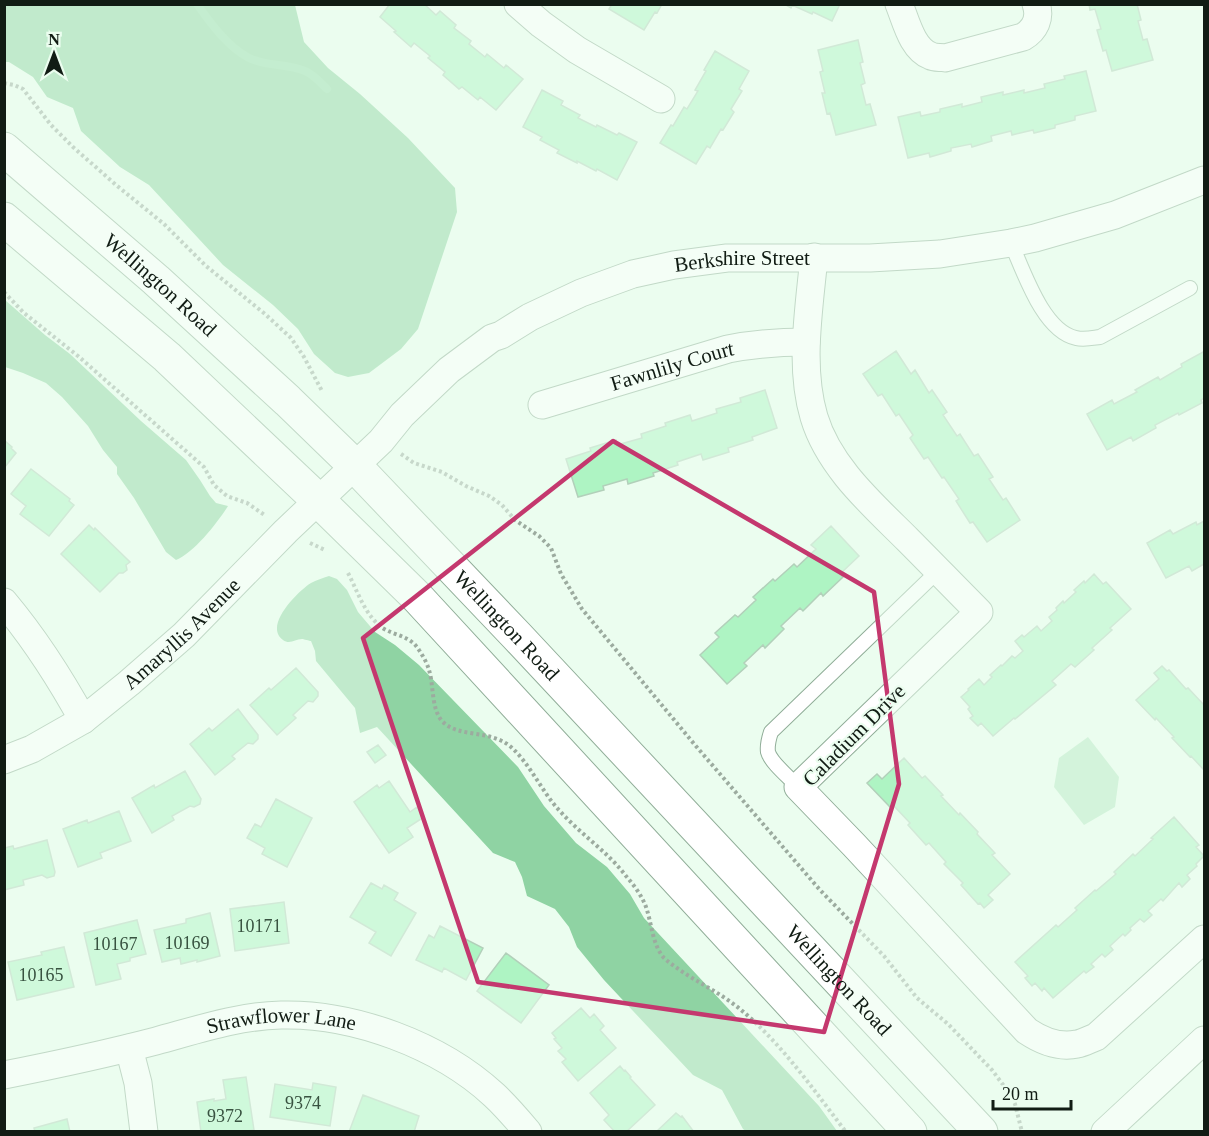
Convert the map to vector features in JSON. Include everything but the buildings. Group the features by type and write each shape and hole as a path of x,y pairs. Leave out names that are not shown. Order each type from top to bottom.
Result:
{"main road":[{"name":"Wellington Road","path":"4,149 156,280 288,401 338,482 417,597 910,1131"},
{"name":"Wellington Road","path":"4,219 166,357 338,482 516,634 981,1131"}],"street":[{"path":"518,4 547,14 577,50 661,99"},
{"path":"899,4 920,50 932,57 945,58 1023,37 1030,33 1037,23 1036,4"},
{"name":"Berkshire Street","path":"338,482 449,370 492,338 581,292 633,274 674,265 727,258 870,258 940,254 1011,243 1115,216 1204,180"},
{"name":"Caladium Drive","path":"814,258 806,342 808,384 814,417 825,444 864,496 979,612 798,786 1027,1031 1040,1040 1058,1045 1078,1044 1096,1037 1204,939"},
{"name":"Fawnlily Court","path":"542,405 728,349 778,342 806,342"},
{"name":"Amaryllis Avenue","path":"4,760 32,749 83,720 129,684 183,635 338,482"},
{"path":"4,602 24,626 57,674 83,720"},
{"name":"Strawflower Lane","path":"4,1075 129,1048 255,1017 280,1015 333,1018 389,1034 453,1064 494,1095 528,1131"},
{"path":"1105,1131 1204,1040"},
{"path":"129,1048 138,1083 144,1131"}],"lane":[{"path":"1011,243 1037,300 1049,320 1061,332 1076,338 1100,337 1190,288"},
{"path":"798,786 768,753 771,732 939,570"}],"path":[{"path":"4,83 23,89 51,125 73,147 164,224 206,266 291,338 325,397"},
{"path":"4,292 24,313 78,356 204,467 214,485 227,496 247,502 295,537 328,550"},
{"path":"381,441 414,463 441,472 489,496 551,548 561,574 582,609 695,745 820,890 884,956 917,998 948,1024 992,1070 1015,1104 1022,1131"},
{"path":"343,564 366,611 373,620 390,632 413,642 419,650 429,669 439,716 445,724 460,731 490,736 510,747 555,806 626,876 645,905 657,950 664,958 734,1004 757,1025 814,1088 846,1131"}],"highlighted area":[{"path":"613,441 874,592 899,784 824,1032 478,982 363,638"}],"green space":[{"path":"4,5 295,5 304,42 328,68 408,138 455,188 457,212 418,329 401,349 369,373 348,377 335,373 314,354 298,329 273,305 223,265 149,185 120,167 81,131 73,108 47,97 33,77 9,62 5,62"},
{"path":"5,300 70,354 186,460 216,503 228,506 190,551 176,560 166,552 117,474 117,467 88,426 62,397 46,383 5,367"},
{"path":"329,576 337,579 347,590 358,612 375,632 419,665 518,767 544,806 576,843 607,867 630,894 644,918 819,1106 837,1131 747,1132 743,1129 722,1090 693,1075 604,980 577,947 569,927 555,909 527,896 515,862 493,853 377,727 360,733 355,708 316,661 311,641 302,639 288,642 278,634 277,626 280,618 298,593 311,583"},
{"path":"1088,737 1119,777 1115,807 1084,825 1054,787 1059,758"}],"waterway":[{"path":"197,4 220,34 241,53 256,61 305,71 314,76 327,89"}]}
